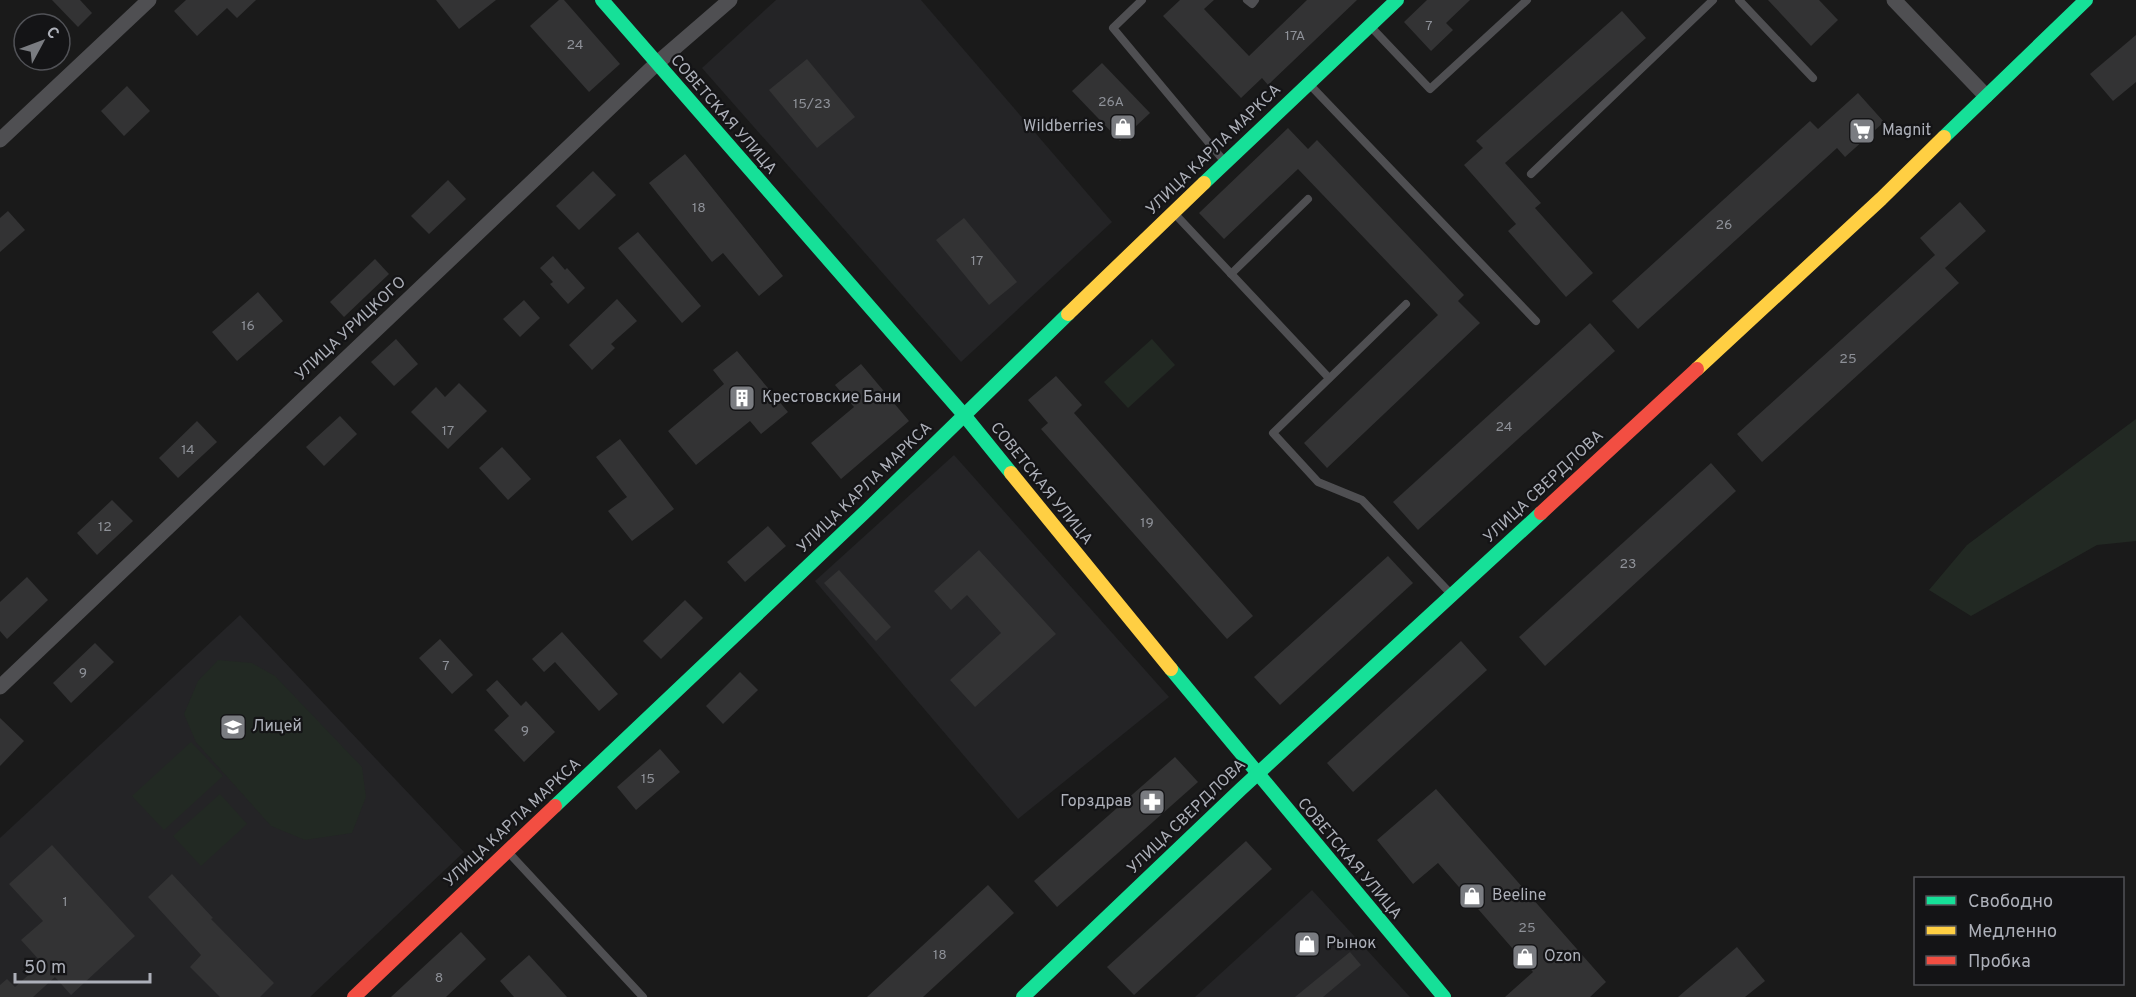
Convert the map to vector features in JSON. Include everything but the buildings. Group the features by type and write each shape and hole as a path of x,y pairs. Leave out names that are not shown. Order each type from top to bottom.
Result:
{"street":[{"path":"0,140 149,0"},
{"name":"СОВЕТСКАЯ УЛИЦА","path":"602,0 964,415 1257,774 1444,997"},
{"name":"УЛИЦА УРИЦКОГО","path":"0,687 657,64 730,0"},
{"name":"УЛИЦА КАРЛА МАРКСА","path":"354,997 864,513 1173,212 1397,0"},
{"path":"1894,0 1986,96"},
{"name":"УЛИЦА СВЕРДЛОВА","path":"1023,997 1257,774 1881,199 2086,0"}],"lane":[{"path":"1142,0 1113,28 1225,162"},
{"path":"1247,0 1252,4 1256,0"},
{"path":"1370,26 1430,89 1527,0"},
{"path":"1530,174 1713,0"},
{"path":"1739,0 1813,78"},
{"path":"1308,84 1536,321"},
{"path":"1231,274 1308,199"},
{"path":"1173,212 1329,378"},
{"path":"1406,304 1273,433 1318,482 1362,500 1452,594"},
{"path":"508,851 643,997"}],"shaded area":[{"path":"776,0 921,0 1112,222 961,362 702,68"},
{"path":"1152,339 1175,365 1128,408 1104,382"},
{"path":"2136,419 2136,541 2097,545 1971,616 1929,590 1967,545"},
{"path":"954,455 1169,697 1018,819 815,581"},
{"name":"Лицей","path":"240,615 464,852 310,997 0,997 0,838"},
{"path":"218,660 252,663 275,676 362,767 366,797 352,833 305,840 271,826 196,742 184,714 198,681"},
{"path":"191,742 223,776 164,830 132,796"},
{"path":"220,794 247,824 201,866 173,836"},
{"name":"Рынок","path":"1312,890 1410,997 1195,997"}],"traffic: fast":[{"path":"602,0 964,415 1011,473"},
{"path":"1204,183 1397,0"},
{"path":"1944,137 2086,0"},
{"path":"555,806 864,513 1068,314"},
{"path":"1023,997 1241,789 1541,513"},
{"path":"1171,669 1444,997"}],"traffic: slow":[{"path":"1697,369 1881,199 1944,137"},
{"path":"1068,314 1204,183"},
{"path":"1011,473 1171,669"}],"traffic: jam":[{"path":"1541,513 1697,369"},
{"path":"354,997 555,806"}],"place":[{"name":"Wildberries","path":"1123,127"},
{"name":"Magnit","path":"1862,131"},
{"name":"Крестовские Бани","path":"742,398"},
{"name":"Лицей","path":"233,727"},
{"name":"Горздрав","path":"1152,802"},
{"name":"Beeline","path":"1472,896"},
{"name":"Рынок","path":"1307,944"},
{"name":"Ozon","path":"1525,957"}]}
